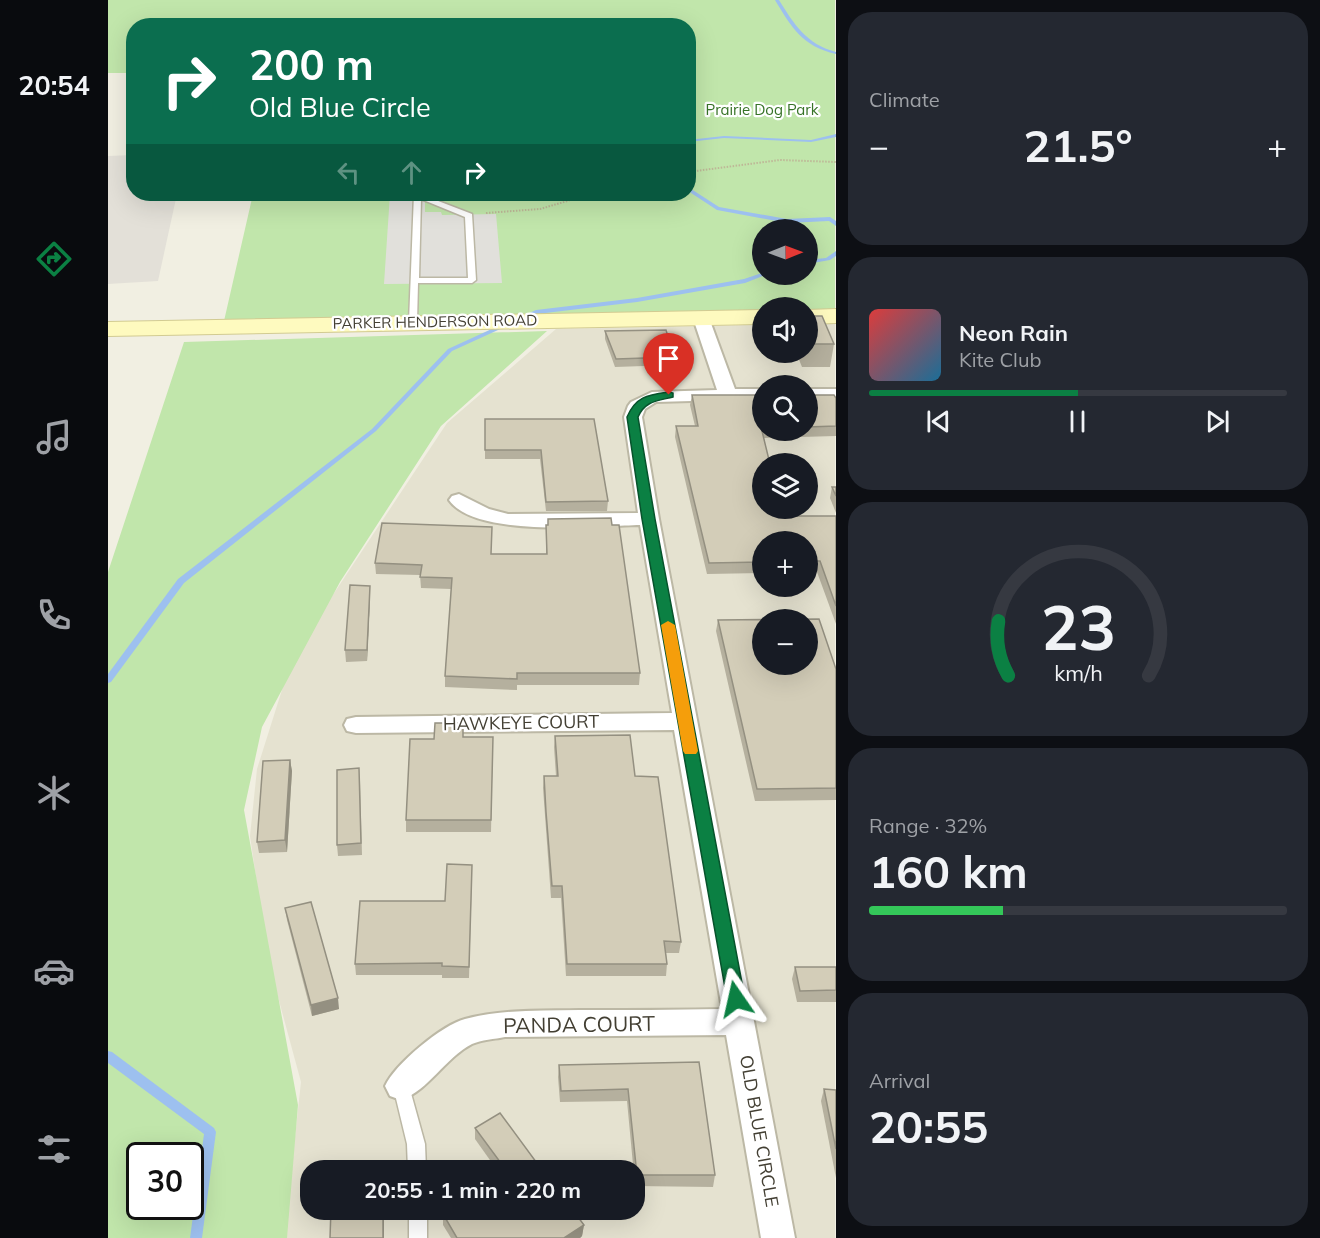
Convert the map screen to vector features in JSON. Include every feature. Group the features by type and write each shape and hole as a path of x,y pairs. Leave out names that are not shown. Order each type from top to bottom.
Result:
{"street":[{"name":"PARKER HENDERSON ROAD","path":"108,328 752,317"},
{"path":"701,318 728,394"},
{"path":"818,318 834,319"},
{"name":"OLD BLUE CIRCLE","path":"752,394 652,397 638,406 633,417 648,519 741,1022 778,1238"},
{"path":"818,394 836,394"},
{"path":"459,500 465,506 490,517 508,520 648,519"},
{"name":"HAWKEYE COURT","path":"356,725 685,721"},
{"name":"PANDA COURT","path":"401,1086 434,1055 465,1032 505,1024 741,1022"}],"lane":[{"path":"413,322 417,201"},
{"path":"414,281 472,280 469,216 432,201"},
{"path":"401,1086 416,1144 417,1160"},
{"path":"418,1220 418,1238"}],"path":[{"path":"696,171 766,160 836,162"},
{"path":"483,213 534,211 573,201"}],"shaded area":[{"path":"126,155 126,201 175,201 158,281 108,284 108,156"},
{"path":"390,201 425,201 425,212 441,212 442,215 496,214 502,283 384,284"},
{"path":"835,323 835,1238 284,1238 301,1082 268,960 250,836 257,769 293,655 447,423 556,329 752,325 752,363 818,363 818,324"}],"green space":[{"name":"Prairie Dog Park","path":"108,0 835,0 835,312 818,312 818,297 752,297 752,313 224,321 251,201 696,201 696,18 126,18 126,73 108,73"},
{"path":"547,331 441,426 340,582 262,727 244,810 298,1105 287,1238 108,1238 108,572 184,342"}],"building":[{"path":"818,316 822,316 834,344 818,344"},
{"path":"666,330 674,357 616,359 605,331"},
{"path":"692,395 752,395 752,441 764,441 767,453 752,453 752,519 818,519 818,516 836,516 836,606 820,561 818,561 818,531 752,531 752,562 709,563 676,426 698,426"},
{"path":"818,395 834,395 836,398 836,426 818,427"},
{"path":"485,419 594,419 608,501 546,502 541,450 485,450"},
{"path":"611,518 612,525 619,525 640,673 517,673 517,679 445,676 452,578 420,577 422,565 375,563 382,523 492,527 491,554 547,554 546,525 548,525 548,519"},
{"path":"350,585 370,586 367,650 345,650"},
{"path":"819,619 836,669 836,788 757,789 718,620 752,620 752,675 818,675"},
{"path":"435,723 463,723 463,737 493,737 491,820 406,820 410,739 434,739"},
{"path":"630,735 635,776 658,777 681,942 664,941 667,964 567,964 562,886 552,886 544,776 558,776 555,736"},
{"path":"290,760 285,840 257,842 263,761"},
{"path":"359,768 361,843 337,845 337,770"},
{"path":"447,864 472,865 469,967 442,966 442,963 355,964 360,901 445,901"},
{"path":"311,902 338,998 311,1005 285,908"},
{"path":"795,967 836,967 836,990 800,991"},
{"path":"699,1062 715,1175 645,1175 645,1160 635,1160 628,1089 561,1091 559,1065"},
{"path":"824,1089 836,1090 836,1149"},
{"path":"500,1113 535,1160 499,1160 475,1128"},
{"path":"331,1220 383,1220 383,1238 330,1238"},
{"path":"446,1220 580,1220 584,1225 564,1238 457,1238"}],"waterway":[{"path":"777,0 807,41 836,53"},
{"path":"696,140 724,137 811,141 836,135"},
{"path":"696,194 717,208 787,221 830,219 836,225"},
{"path":"818,260 828,259 836,253"},
{"path":"521,318 536,312 637,300 752,279"},
{"path":"108,680 181,581 374,430 450,350 507,324"},
{"path":"108,1056 210,1132 196,1238"}],"slow traffic":[{"path":"668,625 691,751"}],"route":[{"path":"669,395 652,397 638,406 633,417 648,519 736,999"}]}
